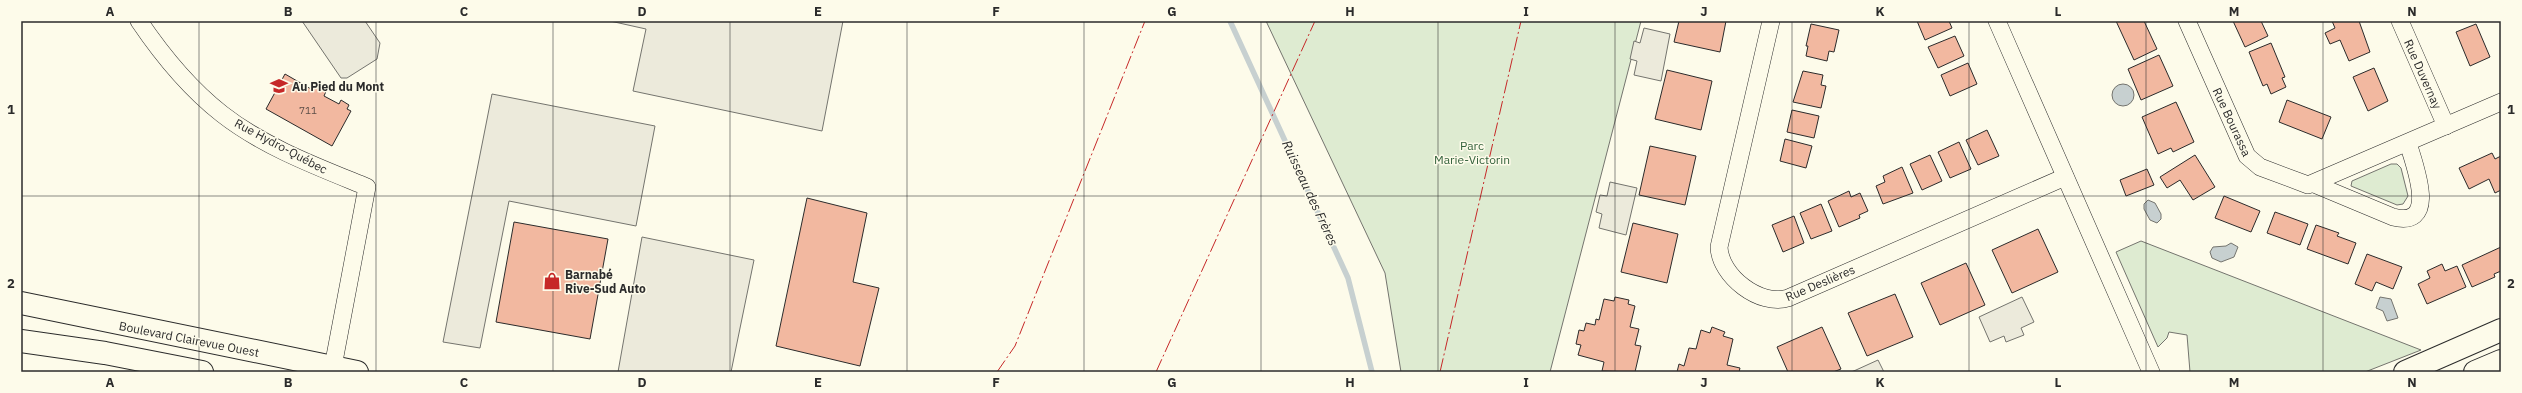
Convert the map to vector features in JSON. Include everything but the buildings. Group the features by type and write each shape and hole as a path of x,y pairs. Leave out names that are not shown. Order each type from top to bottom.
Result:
{"street":[{"name":"Rue Hydro-Québec","path":"140,21 189,84 223,115 275,145 367,187 333,370"},
{"name":"Rue Deslières","path":"1771,21 1719,247 1720,258 1726,268 1755,295 1771,300 1788,298 2065,177"},
{"path":"1997,21 2151,372"},
{"name":"Rue Bourassa","path":"2187,21 2247,156 2260,167 2308,185 2314,184 2393,217 2401,218 2410,216 2417,210 2422,197 2408,143"},
{"name":"Rue Duvernay","path":"2400,21 2446,126"},
{"path":"2314,184 2501,102"},
{"name":"Boulevard Clairevue Ouest","path":"21,303 333,370 357,372"},
{"path":"2405,372 2501,330"},
{"path":"21,341 105,353 202,372"},
{"path":"2475,372 2501,361"}],"green space":[{"name":"Parc Marie-Victorin","path":"1266,21 1641,21 1550,372 1401,372 1385,273"},
{"path":"2391,164 2397,164 2401,168 2408,196 2403,204 2397,205 2351,186 2352,181"},
{"path":"2141,241 2421,350 2365,372 2190,372 2187,335 2169,332 2167,338 2158,347 2116,252"}],"shaded area":[{"path":"302,21 365,21 380,43 377,59 347,78 341,78"},
{"path":"610,21 843,21 822,131 633,91 646,29"},
{"path":"1644,28 1670,34 1661,81 1634,75 1637,61 1630,59 1634,41 1640,43"},
{"path":"2123,84 2131,87 2134,95 2131,103 2123,106 2115,103 2112,95 2115,87"},
{"path":"492,94 655,126 636,226 509,201 480,348 443,342"},
{"path":"1610,182 1637,188 1626,235 1599,228 1602,214 1596,212 1600,195 1607,196"},
{"path":"2148,200 2155,203 2161,214 2161,219 2157,223 2150,220 2144,209 2144,204"},
{"path":"642,237 754,260 731,372 618,372"},
{"path":"2231,243 2238,247 2234,257 2221,262 2212,258 2210,252 2213,247 2226,246"},
{"path":"2022,297 2034,322 2021,328 2024,335 2006,342 2004,336 1990,342 1979,317"},
{"path":"2380,297 2391,299 2398,318 2387,321 2383,311 2376,308"},
{"path":"1878,360 1884,372 1851,372 1856,370"}],"waterway":[{"name":"Ruisseau des Frères","path":"1230,21 1348,278 1372,372"}],"power":[{"path":"997,372 1015,346 1145,21"},
{"path":"1156,372 1315,21"},
{"path":"1440,372 1521,21"}],"place":[{"name":"Au Pied du Mont","path":"279,86"},
{"name":"Barnabé Rive-Sud Auto","path":"552,281"}]}
